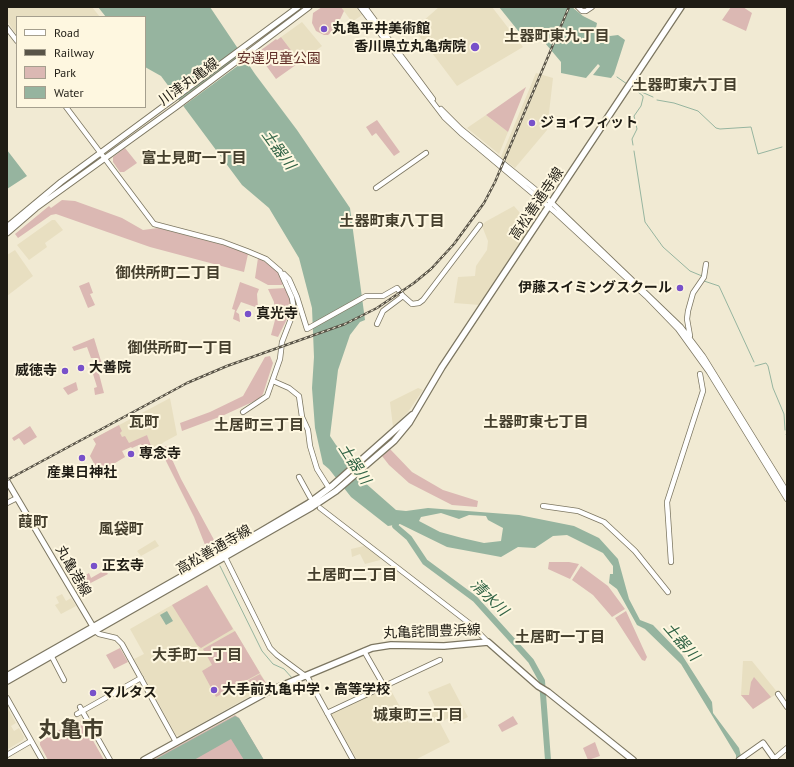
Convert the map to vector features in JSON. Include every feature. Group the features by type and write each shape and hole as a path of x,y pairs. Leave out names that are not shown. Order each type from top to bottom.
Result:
{"main road":[{"name":"川津丸亀線","path":"7,227 100,152 243,49 298,7"},
{"name":"川津丸亀線","path":"7,233 36,208 176,107 309,7"},
{"name":"高松善通寺線","path":"7,676 50,654 224,555 309,503 333,488 389,441 413,414 681,7"},
{"name":"丸亀港線","path":"7,481 94,629"},
{"name":"丸亀詫間豊浜線","path":"144,760 294,679 364,651 387,645 431,647 488,642 538,686 548,692 633,760"},
{"name":"高松善通寺線","path":"7,681 50,654"},
{"path":"739,760 763,743 774,760"}],"street":[{"path":"360,7 444,117 462,134 550,205"},
{"path":"365,7 443,111 461,129 550,205 663,307 689,339 787,492"},
{"path":"578,7 582,11 586,11 592,7"},
{"path":"7,28 16,40"},
{"path":"67,108 154,224 223,242 266,259 289,279 297,297 307,329 366,296 383,296 397,288 412,304 419,303 424,300 480,225"},
{"path":"376,188 426,153"},
{"path":"706,264 704,277 693,293 688,311 687,319 689,339 787,499"},
{"path":"243,412 267,396 280,359 282,342 294,311 292,298 280,271"},
{"path":"377,324 383,311 403,296"},
{"path":"671,562 667,502 703,391 700,374"},
{"path":"273,381 289,388 299,396 302,417 308,430 310,446 317,469 333,488"},
{"path":"299,477 310,497"},
{"path":"7,503 16,498"},
{"path":"543,506 578,511 604,522 635,550 668,592"},
{"path":"320,508 469,623 488,642"},
{"path":"224,555 270,648 308,678 353,760"},
{"path":"94,629 119,640 176,742"},
{"path":"364,651 384,686"},
{"path":"50,654 64,680"},
{"path":"327,713 440,660"},
{"path":"77,714 81,709 141,678"},
{"path":"778,694 787,707"},
{"path":"7,698 42,760"},
{"path":"81,709 110,760"},
{"path":"7,755 32,741"},
{"path":"774,760 787,748"}],"shaded area":[{"path":"7,7 92,7 99,16 16,16 16,34 7,21"},
{"path":"341,7 356,7 362,15 352,22"},
{"name":"香川県立丸亀病院","path":"439,7 492,7 523,47 457,86 414,29"},
{"path":"302,22 322,46 300,62 281,37"},
{"path":"536,73 553,78 547,130 515,168 501,157"},
{"path":"486,115 508,132 499,154 467,128"},
{"path":"514,206 532,227 480,305 454,303 458,277 475,276 476,266 487,250 488,241 482,226 485,222"},
{"path":"52,220 55,220 63,230 45,243 47,247 29,260 17,245"},
{"path":"15,250 33,276 7,296 7,255"},
{"path":"418,388 423,390 408,412 393,427 390,402"},
{"path":"170,398 177,435 164,442 153,451 147,435 122,451 125,457 105,469 108,477 102,478 90,456 96,444 93,439"},
{"path":"155,540 159,546 141,556 137,551"},
{"path":"364,546 381,558 380,560 365,564 360,554 352,557 351,549"},
{"path":"207,585 268,686 179,736 176,735 134,659 144,654 130,629"},
{"path":"62,594 66,601 71,598 76,606 61,614 55,605 59,603 56,597"},
{"path":"743,661 752,661 778,693 753,709 741,695"},
{"path":"450,683 468,717 454,724 450,717 440,723 450,742 415,760 357,760 331,714 389,687 409,723 435,707 428,692"},
{"path":"7,707 16,723 11,726 14,731 19,728 24,737 23,740 8,749"}],"green space":[{"path":"322,7 341,7 344,11 337,26 328,35 324,35 316,31 312,23 313,13"},
{"path":"731,7 743,7 752,13 746,31 722,20"},
{"name":"安達児童公園","path":"281,37 300,62 276,79 257,53"},
{"path":"526,87 508,132 486,115"},
{"path":"377,120 400,152 394,156 376,133 372,136 366,127"},
{"path":"125,148 137,163 124,172 120,172 113,162 113,157"},
{"path":"62,200 75,201 122,218 143,230 158,228 227,246 248,254 244,272 150,247 56,214 51,215 18,238 15,234 49,206 51,208"},
{"path":"258,258 279,272 284,282 282,285 268,285 255,278"},
{"path":"89,282 93,293 90,294 95,305 88,308 79,286"},
{"path":"240,282 259,289 257,294 258,308 241,302 236,312 239,314 240,322 233,319 235,310 232,309"},
{"path":"286,288 293,307 278,337 271,335 275,320 274,302 268,289"},
{"path":"94,338 104,371 99,374 104,393 95,395 94,388 97,387 93,374 96,370 97,364 95,358 91,358 87,347 74,351 72,347"},
{"path":"270,356 273,363 263,394 259,399 222,416 182,431 180,423 210,412 243,396 265,357"},
{"path":"76,382 78,390 68,395 63,388"},
{"path":"119,425 122,431 120,433 122,437 125,436 129,443 147,435 153,451 146,455 141,444 122,451 125,457 105,469 107,472 101,476 90,456 96,444 93,439"},
{"path":"30,426 37,437 24,445 19,438 14,441 12,438"},
{"path":"166,446 181,479 219,549 209,555 194,517 160,449"},
{"path":"390,449 412,472 443,490 478,501 477,507 452,505 409,483 389,465 382,456"},
{"path":"549,562 569,562 579,564 570,579 548,569"},
{"path":"581,566 608,586 625,609 612,617 593,595 572,580"},
{"path":"105,570 108,574 81,588 77,580 89,573 91,578"},
{"path":"207,585 233,629 201,648 197,645 172,605"},
{"path":"626,611 647,657 645,661 642,660 615,618"},
{"path":"235,631 260,673 216,697 202,671 212,665 203,649"},
{"path":"120,648 128,662 114,669 106,655"},
{"path":"260,674 268,686 253,695 245,682"},
{"path":"754,677 771,697 753,709 741,695 749,695 751,682"},
{"path":"235,715 239,718 264,760 152,760"},
{"path":"513,716 518,724 502,732 498,725"},
{"path":"75,720 82,721 104,760 48,760 40,745 40,742"},
{"path":"595,742 600,756 588,760 583,748"}],"water":[{"name":"土器川","path":"98,7 210,7 255,74 297,130 350,208 365,320 360,322 350,335 338,370 330,436 336,445 349,458 363,481 396,510 406,511 428,508 519,515 574,526 599,538 618,559 629,599 640,620 653,625 682,655 712,702 713,713 739,748 742,760 736,760 736,755 681,664 645,629 637,625 617,589 609,583 610,574 613,574 613,566 603,553 567,535 553,536 535,548 518,547 501,557 447,547 400,524 388,526 351,497 329,469 323,464 315,428 312,388 314,357 312,308 299,258 269,208 242,185 161,76 146,68 146,16 105,16","holes":["441,513 459,519 469,515 486,516 488,520 503,528 501,541 484,543 462,538 440,532 419,521 421,517"]},
{"path":"499,7 572,7 583,16 597,23 596,28 598,30 610,36 618,35 625,40 614,74 611,78 593,75 600,66 598,64 586,78 561,73 561,62 540,37 528,43"},
{"path":"7,150 27,176 7,189"},
{"path":"167,611 173,621 166,625 160,615"},
{"path":"235,716 239,718 264,760 244,760 231,739 194,760 154,760"}],"pier":[{"path":"244,54 247,59 182,107 178,103"}],"waterway":[{"path":"617,77 627,84"},
{"path":"632,87 643,96 641,106 634,116 637,129 632,139 633,145"},
{"path":"637,90 653,97"},
{"path":"657,100 674,103 698,111 716,128 751,127 758,154 782,147"},
{"path":"634,151 645,222 663,247 690,271 702,276"},
{"path":"704,281 719,286 754,362"},
{"path":"755,366 766,363 768,366 773,388 784,414 785,430"},
{"name":"清水川","path":"398,519 395,526 409,538 425,562 475,599 531,661 542,681 548,760"},
{"path":"220,566 262,651 273,664 284,669 293,679"}],"railway":[{"path":"7,480 187,383 227,366 345,324 377,308 414,283 431,269 454,244 484,203 495,182 569,7"}],"place":[{"name":"丸亀平井美術館","path":"324,29"},
{"name":"香川県立丸亀病院","path":"475,47"},
{"name":"ジョイフィット","path":"532,123"},
{"name":"伊藤スイミングスクール","path":"680,288"},
{"name":"真光寺","path":"248,314"},
{"name":"大善院","path":"81,368"},
{"name":"威徳寺","path":"65,371"},
{"name":"専念寺","path":"131,454"},
{"name":"産巣日神社","path":"82,458"},
{"name":"正玄寺","path":"94,566"},
{"name":"大手前丸亀中学・高等学校","path":"214,690"},
{"name":"マルタス","path":"93,693"}],"district":[{"name":"土器町東九丁目","path":"557,37"},
{"name":"土器町東六丁目","path":"685,86"},
{"name":"富士見町一丁目","path":"194,159"},
{"name":"土器町東八丁目","path":"392,222"},
{"name":"御供所町二丁目","path":"168,274"},
{"name":"御供所町一丁目","path":"180,349"},
{"name":"瓦町","path":"144,423"},
{"name":"土器町東七丁目","path":"536,423"},
{"name":"土居町三丁目","path":"259,426"},
{"name":"葭町","path":"33,523"},
{"name":"風袋町","path":"121,530"},
{"name":"土居町二丁目","path":"352,576"},
{"name":"土居町一丁目","path":"560,638"},
{"name":"大手町一丁目","path":"197,656"},
{"name":"城東町三丁目","path":"418,716"},
{"name":"丸亀市","path":"71,731"}]}
